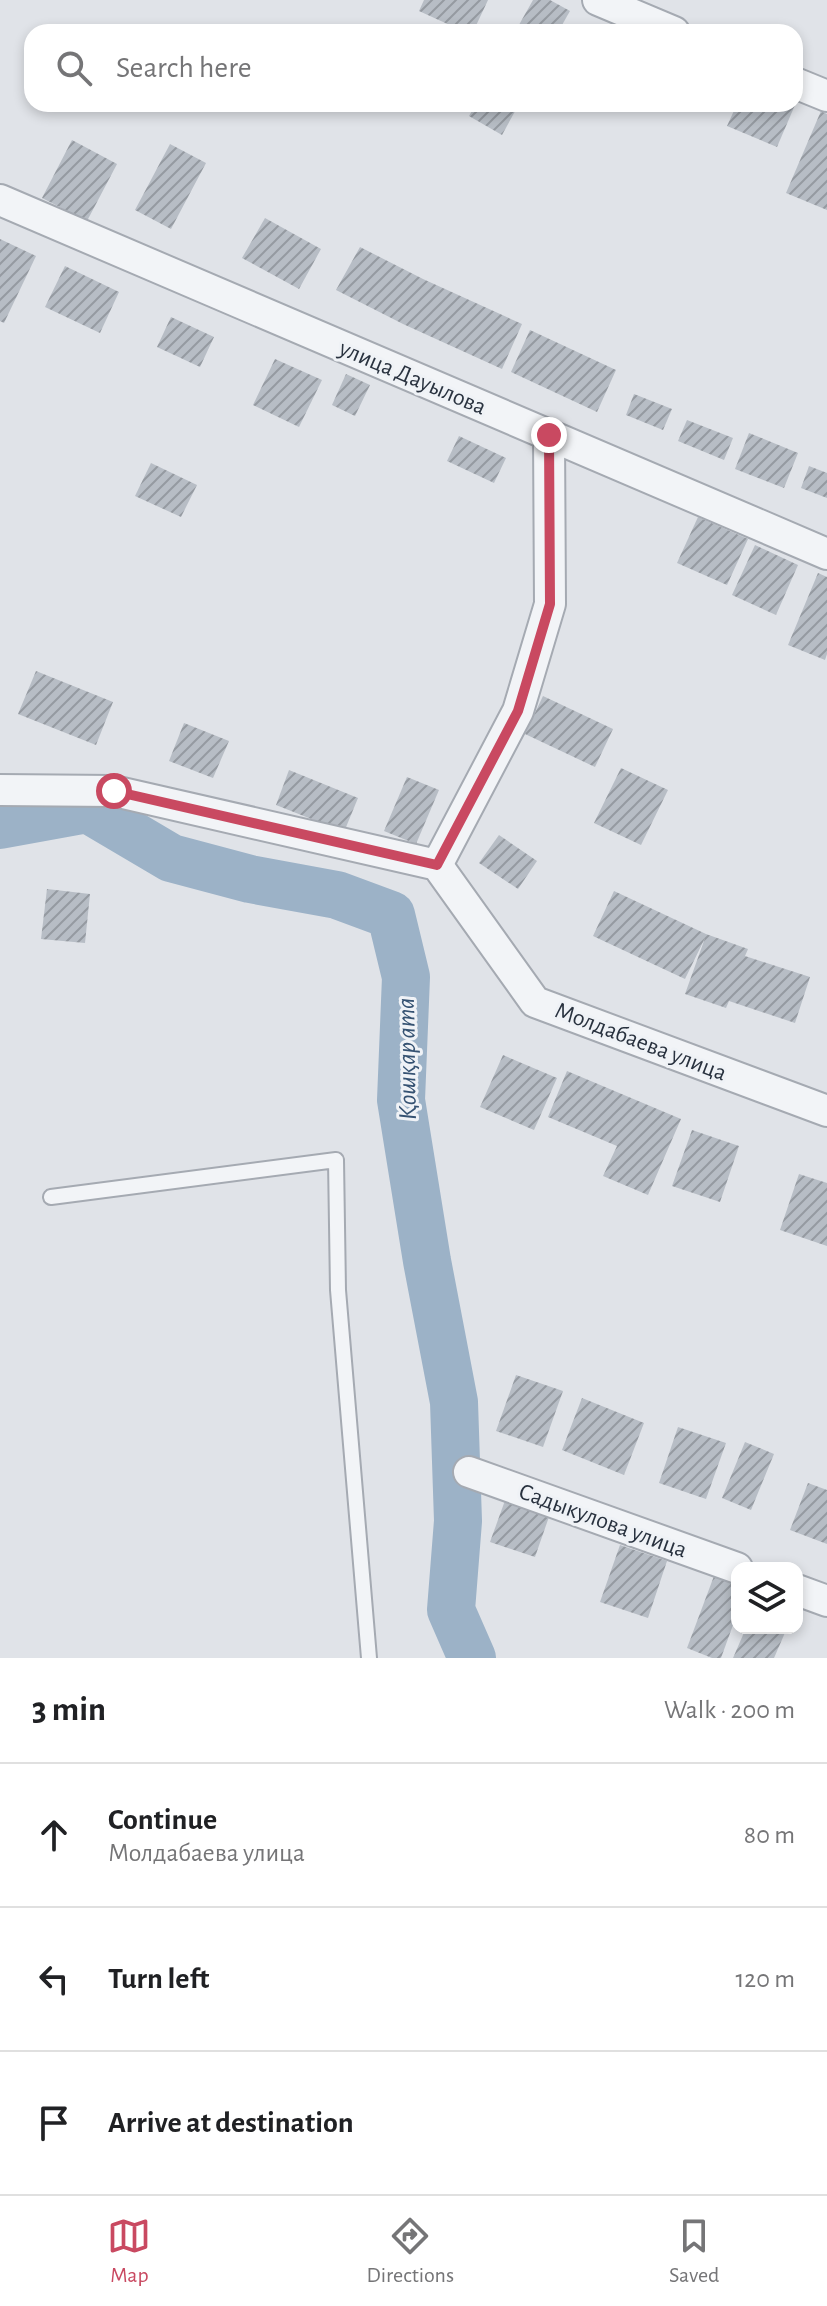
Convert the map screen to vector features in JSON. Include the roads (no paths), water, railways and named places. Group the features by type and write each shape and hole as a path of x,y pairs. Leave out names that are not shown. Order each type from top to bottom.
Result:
{"street":[{"path":"598,0 655,24"},
{"path":"803,86 827,96"},
{"name":"улица Дауылова","path":"0,200 827,554"},
{"path":"0,790 114,791 437,865 518,711 550,604 549,435"},
{"name":"Молдабаева улица","path":"437,865 535,1002 827,1111"},
{"name":"Садыкулова улица","path":"469,1472 731,1566"},
{"path":"803,1592 827,1601"}],"lane":[{"path":"51,1197 336,1160 338,1290 369,1658"}],"waterway":[{"name":"Қошқар ата","path":"0,825 88,809 171,858 250,879 337,895 391,915 406,977 401,1100 454,1402 458,1521 451,1610 472,1658"}]}
